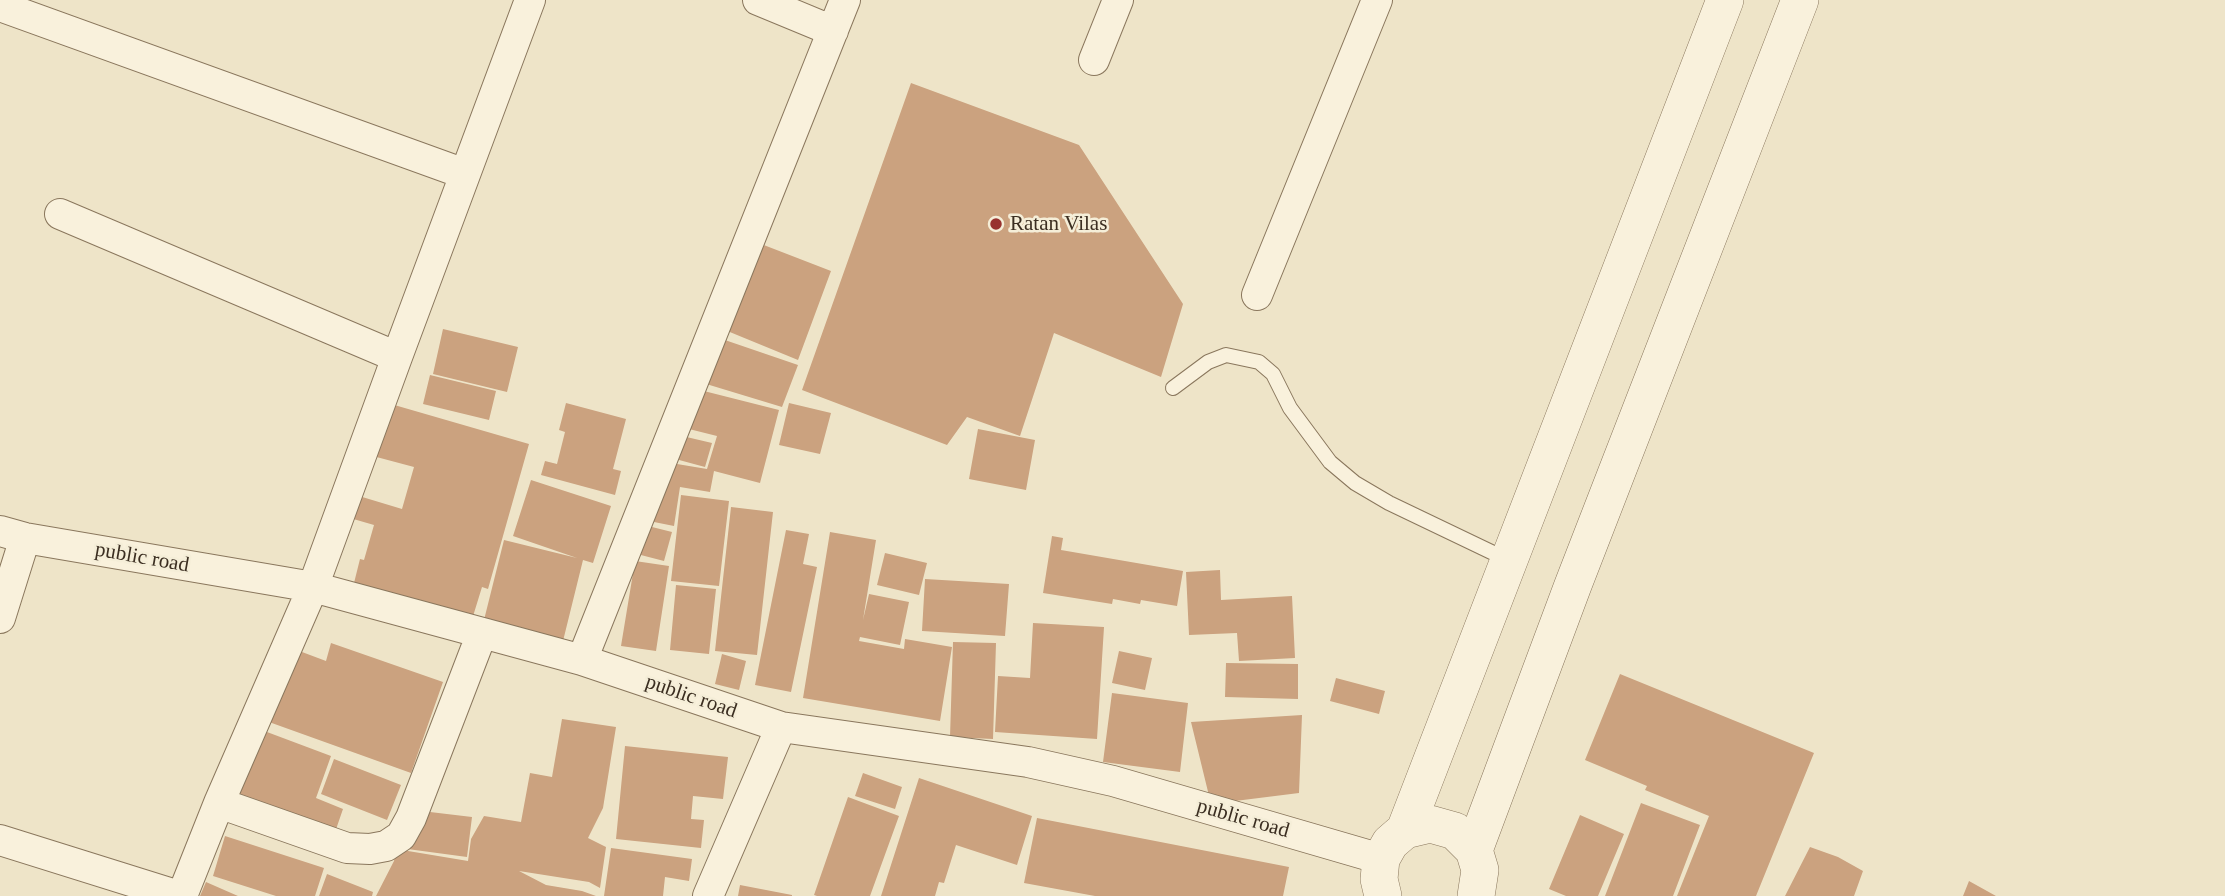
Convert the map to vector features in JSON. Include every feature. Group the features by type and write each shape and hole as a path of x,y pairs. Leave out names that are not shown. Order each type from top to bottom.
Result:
{"street":[{"path":"0,840 181,896 313,587 530,0"},
{"path":"758,0 833,31"},
{"path":"582,660 845,0"},
{"path":"1094,60 1118,0"},
{"path":"1257,295 1377,0"},
{"path":"1405,830 1725,0"},
{"path":"1474,849 1578,572 1800,0"},
{"path":"0,6 465,174"},
{"path":"60,214 397,357"},
{"path":"0,618 12,534"},
{"name":"public road","path":"12,534 313,587 582,660 781,727 1028,762 1112,781 1381,859"},
{"path":"219,803 347,848 386,846 401,835 411,818 482,633"},
{"path":"708,896 781,727"},
{"path":"1383,896 1379,879 1381,859 1390,843 1405,830 1430,824 1455,831 1474,849 1480,870 1482,894"}],"lane":[{"path":"1173,388 1208,362 1226,355 1259,362 1273,374 1290,408 1330,462 1354,483 1389,503 1508,560"}],"building":[{"name":"Ratan Vilas","path":"911,83 1079,145 1183,304 1161,377 1054,333 1020,436 967,417 947,445 802,390"},
{"path":"756,242 831,271 798,360 720,328"},
{"path":"443,329 518,347 507,392 433,374"},
{"path":"719,338 798,365 782,407 703,383"},
{"path":"430,375 496,391 489,420 423,404"},
{"path":"696,389 779,410 760,483 714,471 710,492 680,487 674,526 649,521 665,462 707,469 717,436 681,427"},
{"path":"384,402 529,444 488,589 482,587 470,626 354,583 360,559 364,560 374,525 343,516 349,493 402,509 414,467 369,455"},
{"path":"566,403 626,419 613,469 621,471 615,495 541,475 545,461 557,464 565,432 559,430"},
{"path":"789,403 831,413 820,454 779,445"},
{"path":"978,429 1035,440 1026,490 969,479"},
{"path":"678,435 712,443 705,467 668,457"},
{"path":"531,480 611,506 593,563 583,560 563,641 484,620 504,540 577,558 513,536"},
{"path":"681,495 729,501 719,586 671,581"},
{"path":"731,507 773,512 757,655 715,651"},
{"path":"644,525 672,532 664,561 637,554"},
{"path":"786,530 809,534 803,564 817,567 791,692 755,685"},
{"path":"830,532 876,540 863,620 869,594 909,602 900,645 860,637 859,641 904,649 905,639 952,647 940,721 803,698"},
{"path":"1052,536 1063,538 1061,550 1183,571 1177,606 1113,599 1112,604 1043,593"},
{"path":"885,553 927,563 919,595 877,585"},
{"path":"635,561 669,566 656,651 621,646"},
{"path":"1220,570 1221,600 1292,596 1295,658 1239,661 1237,633 1189,635 1186,572"},
{"path":"925,579 1009,584 1005,636 922,631"},
{"path":"676,585 716,589 709,654 670,650"},
{"path":"1033,623 1104,627 1097,739 995,732 998,676 1030,678"},
{"path":"953,642 996,643 993,739 950,737"},
{"path":"331,643 443,682 411,773 269,722 294,649 326,661"},
{"path":"1119,651 1152,658 1145,690 1112,683"},
{"path":"722,654 746,661 739,690 715,684"},
{"path":"1226,663 1298,664 1298,699 1225,697"},
{"path":"1620,674 1814,753 1756,896 1677,896 1709,816 1645,790 1647,786 1585,760"},
{"path":"1336,678 1385,691 1379,714 1330,701"},
{"path":"1112,693 1188,703 1180,772 1103,762"},
{"path":"1302,715 1299,793 1211,804 1191,722"},
{"path":"562,719 616,727 603,808 588,838 606,847 600,888 589,882 519,871 546,885 596,896 376,896 394,861 396,849 468,861 471,839 484,816 521,822 530,773 552,777"},
{"path":"259,729 331,756 316,798 343,809 333,838 233,801"},
{"path":"625,746 728,757 723,799 693,796 691,819 704,820 701,848 616,839"},
{"path":"334,759 401,785 387,820 321,794"},
{"path":"863,773 902,787 895,809 855,796"},
{"path":"919,778 1032,816 1017,865 956,845 944,883 939,882 935,896 881,896"},
{"path":"848,797 899,816 870,896 817,896 814,895"},
{"path":"1641,803 1700,825 1673,896 1605,896"},
{"path":"430,812 472,817 467,857 400,848"},
{"path":"1580,815 1624,834 1598,896 1566,896 1549,889"},
{"path":"1037,818 1289,867 1283,896 1095,896 1024,883"},
{"path":"225,836 324,868 315,896 276,896 213,876"},
{"path":"1810,847 1838,857 1863,871 1854,896 1785,896"},
{"path":"611,848 692,859 689,881 665,877 663,896 604,896"},
{"path":"327,874 373,892 372,896 319,896"},
{"path":"1969,881 1996,896 1963,896"},
{"path":"206,882 238,896 200,896"},
{"path":"740,885 792,895 792,896 738,896"}],"place":[{"name":"Ratan Vilas","path":"996,224"}]}
